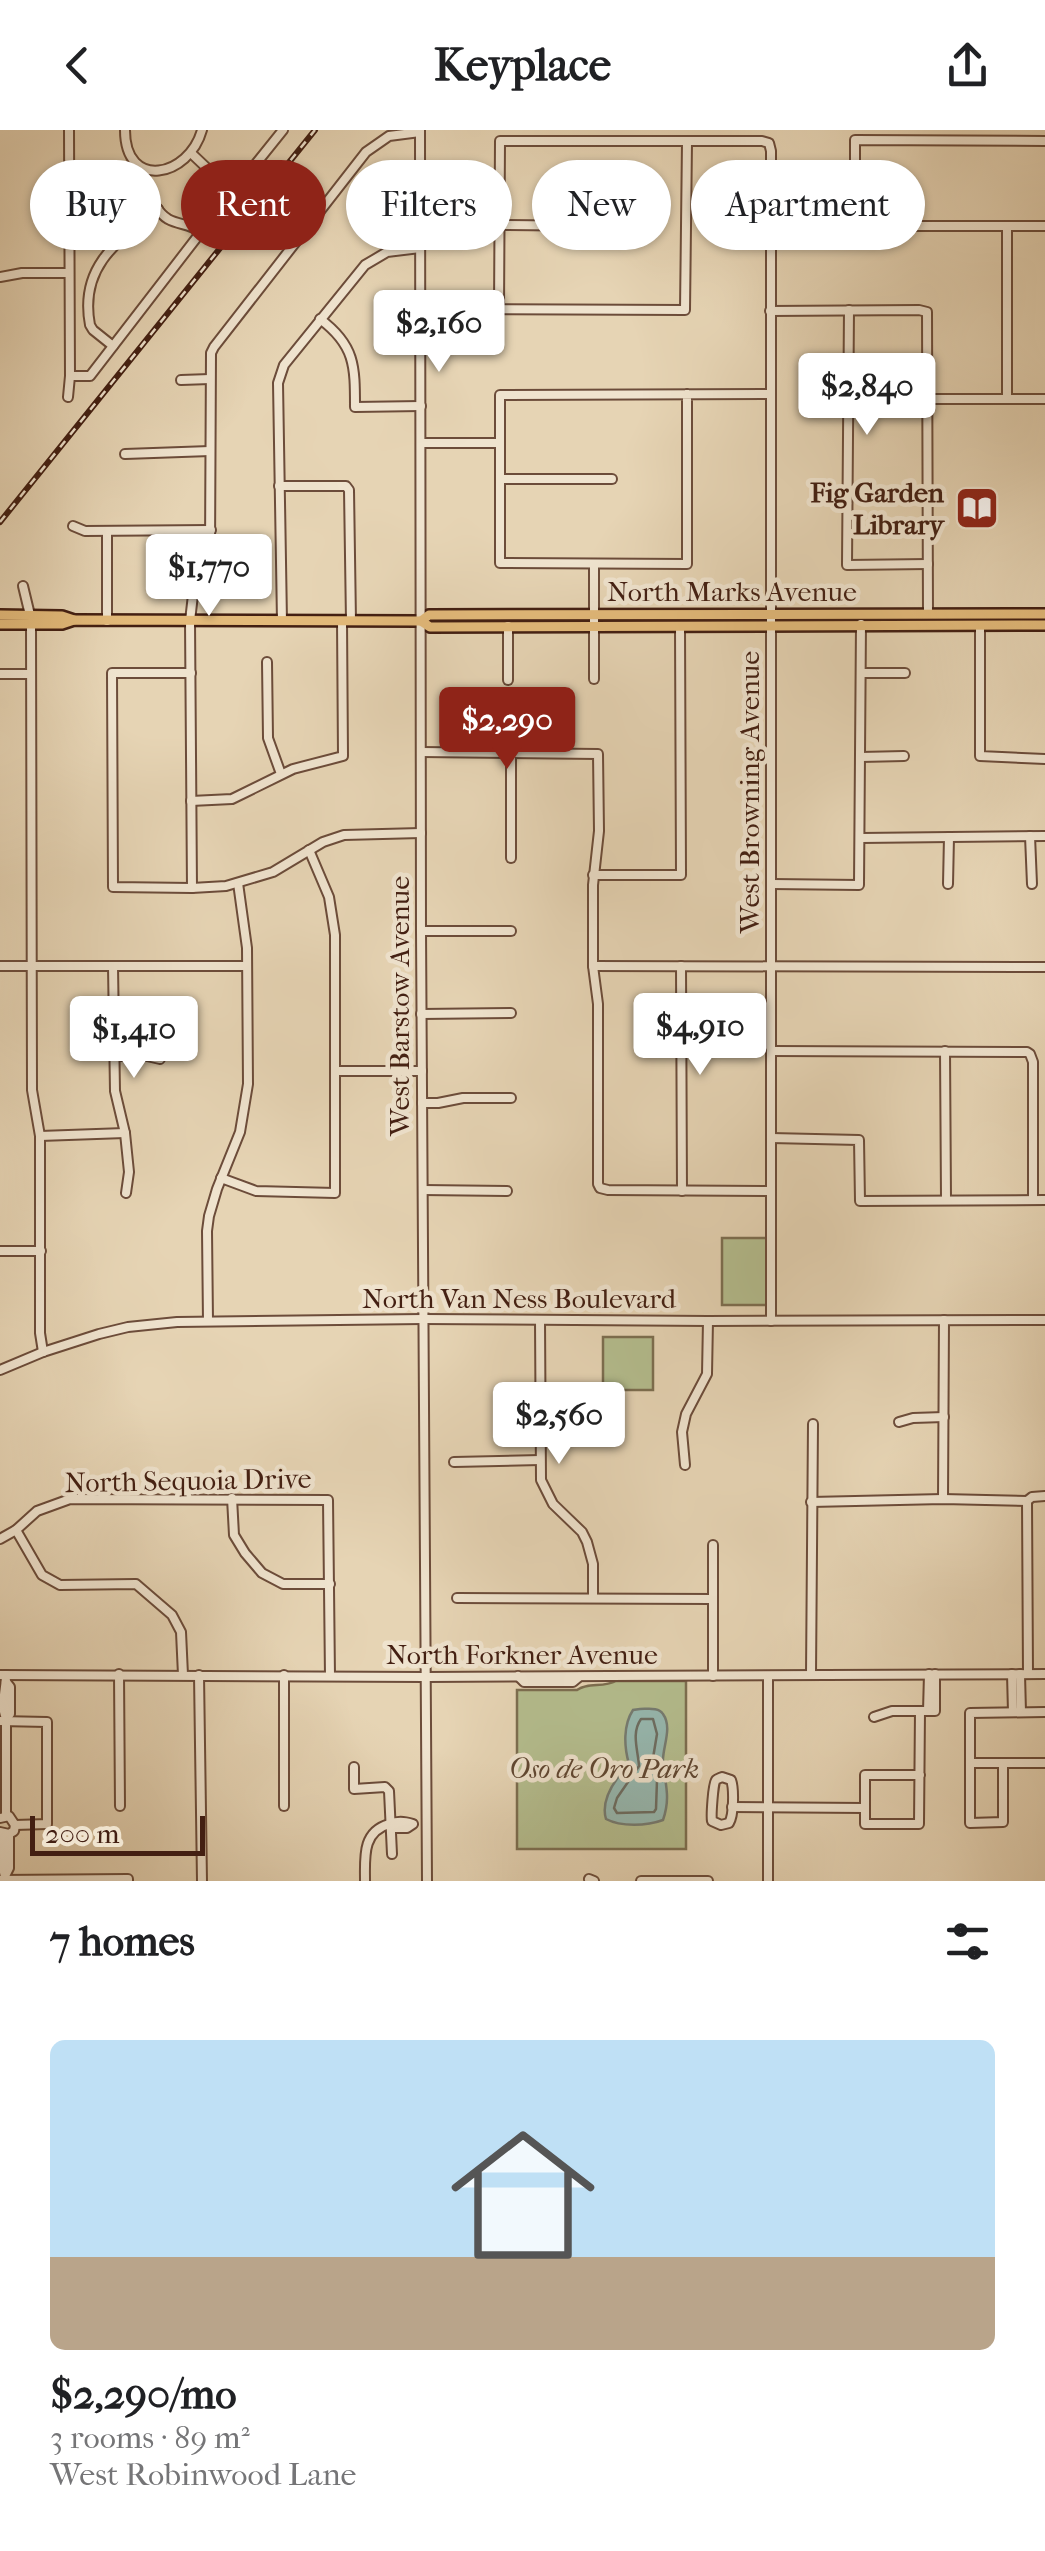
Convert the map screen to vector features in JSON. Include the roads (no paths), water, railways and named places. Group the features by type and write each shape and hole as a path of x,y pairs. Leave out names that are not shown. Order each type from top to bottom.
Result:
{"main road":[{"name":"North Marks Avenue","path":"421,621 430,614 593,614 861,624 1045,625"},
{"path":"889,624 921,619 928,614"},
{"path":"975,625 975,620 989,620 998,614"},
{"name":"North Marks Avenue","path":"0,615 62,624 74,620 421,621 430,626 680,626 771,619 1045,614"},
{"name":"North Marks Avenue","path":"0,624 30,620"}],"street":[{"path":"69,130 69,160"},
{"path":"125,130 135,160"},
{"path":"161,171 191,153 202,130"},
{"path":"260,160 284,130"},
{"path":"621,130 621,142"},
{"path":"192,888 190,621 194,586 206,563 211,530 210,379 214,347 366,152 389,136 420,131"},
{"name":"West Barstow Avenue","path":"420,131 420,160"},
{"path":"855,160 855,140 1045,140"},
{"path":"420,308 684,310 687,142 500,141 500,160"},
{"name":"West Browning Avenue","path":"687,142 762,142 769,144 771,160"},
{"path":"191,153 198,160"},
{"path":"925,226 1045,226"},
{"path":"1008,226 1008,399"},
{"path":"68,250 68,397"},
{"path":"111,250 90,282 90,325 113,346"},
{"path":"70,376 90,376 186,250"},
{"path":"282,621 278,383 284,365 358,272 371,260 395,250"},
{"name":"West Barstow Avenue","path":"420,250 426,1881"},
{"path":"499,309 500,250"},
{"name":"West Browning Avenue","path":"770,250 770,1321"},
{"path":"0,276 68,273"},
{"path":"770,310 927,312 928,614"},
{"path":"849,310 847,564 928,564"},
{"path":"320,319 348,349 354,368 355,406 421,406"},
{"path":"180,380 210,379"},
{"path":"686,394 687,564 500,563 500,396 686,394 771,394"},
{"path":"928,399 1045,399"},
{"path":"421,443 500,443"},
{"path":"125,454 210,451"},
{"path":"500,479 612,479"},
{"path":"192,801 244,795 281,774 343,756 350,495 346,486 279,486"},
{"path":"74,526 85,531 211,530"},
{"path":"107,531 107,620"},
{"path":"594,564 594,679"},
{"path":"24,586 30,620 32,1090 40,1136 43,1352"},
{"path":"772,884 860,885 861,624"},
{"path":"975,625 980,756 1045,759"},
{"path":"508,626 508,680"},
{"path":"593,874 682,875 680,626"},
{"path":"267,662 268,738 281,774"},
{"path":"190,673 112,674 113,887 192,888 238,883 273,872 308,850 344,835 421,833"},
{"path":"862,673 905,673"},
{"path":"0,674 30,674"},
{"path":"420,752 598,754 593,966 598,1004 600,1188 771,1191"},
{"path":"511,753 511,858"},
{"path":"861,756 904,756"},
{"path":"1030,836 1032,884"},
{"path":"861,838 1045,836"},
{"path":"948,884 949,837"},
{"path":"221,1178 256,1191 335,1193 333,915 323,880 308,850"},
{"path":"208,1321 207,1231 212,1202 236,1143 248,1084 246,926 238,883"},
{"path":"421,931 511,930"},
{"path":"0,966 247,966"},
{"path":"593,966 1045,966"},
{"path":"681,966 682,1190"},
{"path":"113,967 115,1091 125,1132 129,1172 126,1192"},
{"path":"421,1014 510,1013"},
{"path":"770,1051 1030,1054 1032,1200"},
{"path":"946,1051 946,1199"},
{"path":"114,1056 160,1059"},
{"path":"335,1071 422,1071"},
{"path":"422,1104 463,1098 512,1098"},
{"path":"40,1136 125,1132"},
{"path":"771,1138 859,1140 860,1200 1045,1200"},
{"path":"422,1190 507,1191"},
{"path":"0,1251 41,1251"},
{"path":"540,1320 542,1480 548,1497 587,1542 593,1564 593,1598"},
{"path":"944,1320 944,1499"},
{"name":"North Van Ness Boulevard","path":"0,1370 43,1352 120,1329 208,1321 1045,1320"},
{"path":"685,1465 682,1432 686,1414 707,1374 708,1321"},
{"path":"899,1422 944,1417"},
{"path":"811,1675 813,1424"},
{"path":"454,1462 540,1460"},
{"path":"811,1502 1027,1501 1045,1496"},
{"path":"232,1498 234,1535 262,1573 283,1584 330,1584 330,1676"},
{"name":"North Sequoia Drive","path":"0,1540 37,1512 70,1500 328,1500 330,1584"},
{"path":"1017,1712 1027,1501"},
{"path":"16,1530 42,1575 60,1585 136,1584 160,1604 182,1632 183,1674"},
{"path":"713,1545 713,1676"},
{"path":"457,1598 713,1599"},
{"path":"119,1674 120,1806"},
{"path":"199,1674 202,1881"},
{"path":"920,1775 866,1775 866,1824 919,1824 920,1775 932,1674"},
{"name":"North Forkner Avenue","path":"4,1677 1045,1674"},
{"path":"284,1675 284,1806"},
{"path":"768,1676 768,1881"},
{"path":"4,1677 10,1687 6,1701 10,1714 4,1720 3,1817 14,1820 15,1825 14,1830 4,1834 5,1879 128,1880"},
{"path":"874,1717 892,1711 928,1711"},
{"path":"1003,1763 1003,1822 970,1822 970,1713 1045,1712"},
{"path":"4,1720 46,1722 46,1824 15,1825"},
{"path":"970,1763 1045,1763"},
{"path":"354,1766 354,1789 388,1788 392,1854"},
{"path":"718,1778 728,1778 733,1783 732,1807 728,1822 720,1825 712,1821 713,1786 718,1778"},
{"path":"732,1807 866,1808"},
{"path":"389,1824 394,1829 426,1824"},
{"path":"365,1881 367,1841 378,1827 389,1824"},
{"path":"641,1881 708,1881"}],"water":[{"path":"633,1710 659,1710 666,1720 663,1762 667,1804 663,1820 634,1825 606,1819 607,1796 629,1764 625,1743 630,1716"}],"railway":[{"path":"0,522 315,130"}],"place":[{"name":"Fig Garden Library","path":"977,508"}],"park label":[{"name":"Oso de Oro Park","path":"604,1768"}]}
